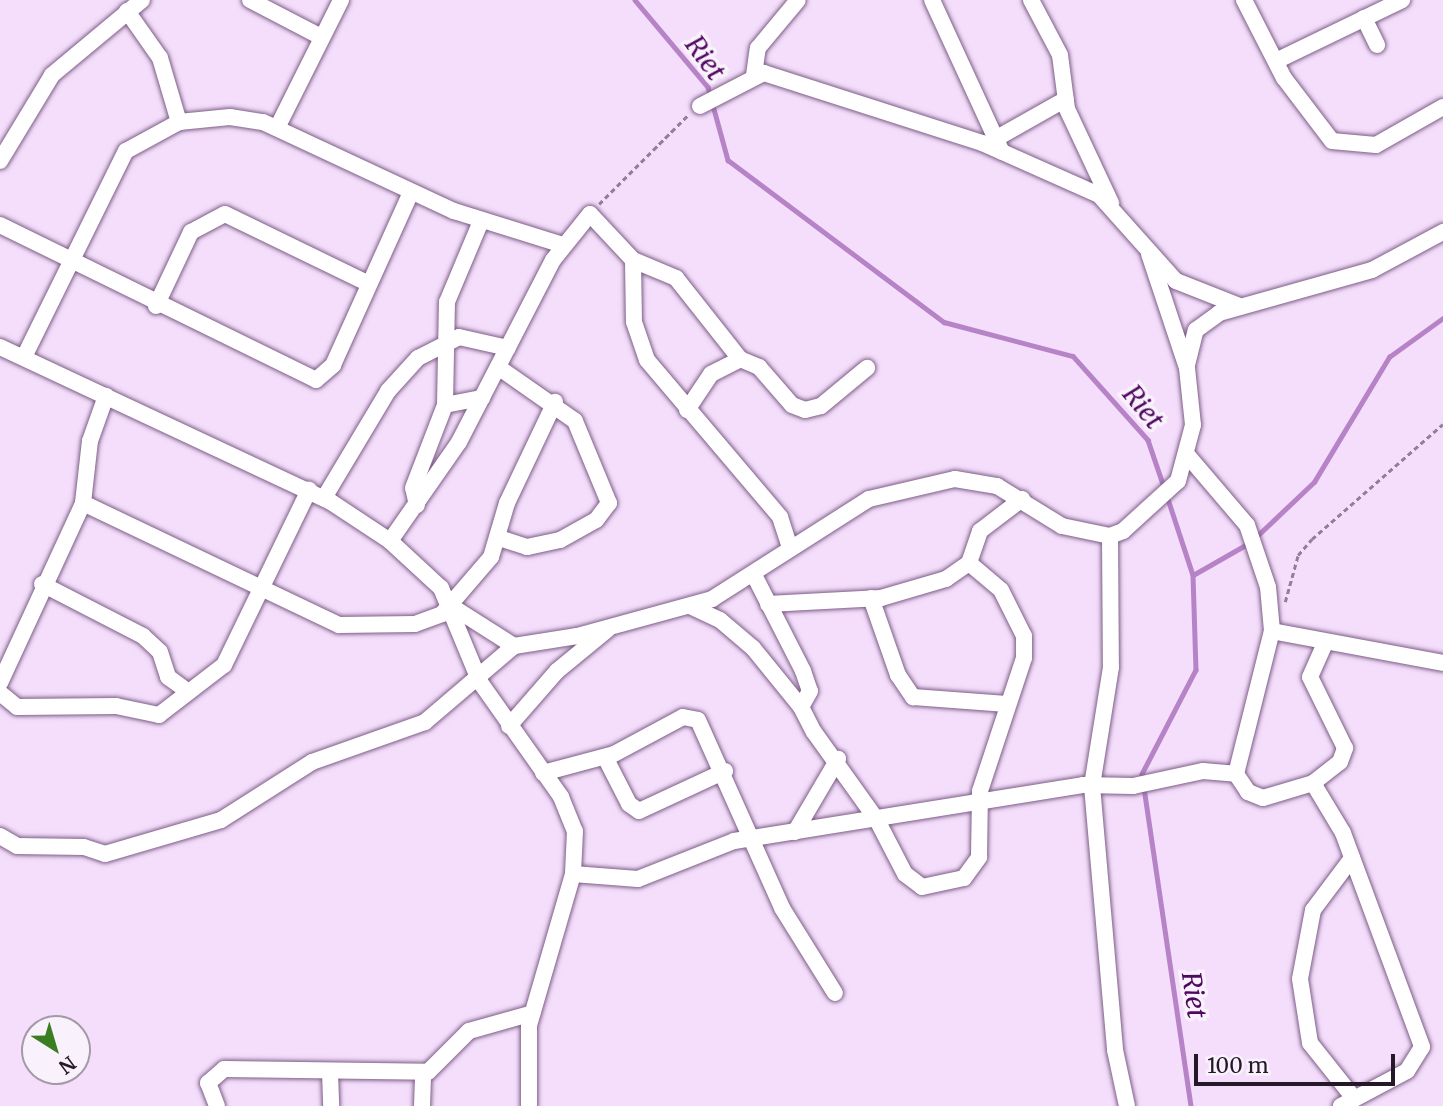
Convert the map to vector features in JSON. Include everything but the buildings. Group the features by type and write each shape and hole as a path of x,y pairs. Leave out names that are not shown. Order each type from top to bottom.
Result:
{"street":[{"path":"0,160 52,75 142,0"},
{"path":"250,0 321,37"},
{"path":"276,128 341,0"},
{"path":"754,75 758,48 798,0"},
{"path":"932,0 1000,145"},
{"path":"1031,0 1060,55 1066,99 1111,204 1149,254 1188,288 1237,305"},
{"path":"1244,0 1322,134 1344,145 1363,149 1387,141 1443,107"},
{"path":"1278,60 1402,0"},
{"path":"127,11 160,58 179,122"},
{"path":"1364,18 1377,45"},
{"path":"700,106 754,75 787,78 1000,145 1111,204"},
{"path":"1000,145 1066,99"},
{"path":"24,356 66,262 125,151 179,122 230,117 276,128 411,192 481,221 563,245"},
{"path":"0,225 66,262 316,380 330,370 411,192"},
{"path":"156,306 191,232 225,214 369,284"},
{"path":"390,541 417,505 482,398 563,245 590,214 634,260 676,278 740,359 759,367 792,405 805,410 821,406 867,368"},
{"path":"417,505 413,488 444,405 447,302 481,221"},
{"path":"1187,368 1196,330 1237,305 1330,285 1443,232"},
{"path":"0,836 17,846 83,847 105,855 221,820 312,762 402,735 480,682 514,646 690,606 755,577 790,548 869,499 927,484 975,480 1022,499 1062,526 1110,536 1139,522 1174,486 1188,456 1194,411 1187,368 1149,254"},
{"path":"634,260 629,276 641,347 687,410 780,517 790,548"},
{"path":"0,693 17,707 116,706 151,718 187,691 218,674 262,585 316,494 398,377 445,341 475,337 508,348"},
{"path":"0,347 316,494 390,541 441,588 451,606 480,682 543,773 575,831 573,874 533,1013 529,1106"},
{"path":"687,410 711,374 740,359"},
{"path":"498,367 555,401 575,421 592,453 607,508 560,540 527,547 500,538"},
{"path":"0,683 42,584 83,503 90,441 106,396"},
{"path":"444,405 482,398"},
{"path":"83,503 347,626 377,620 415,624 451,606 476,580 500,538 507,503 555,401"},
{"path":"1188,456 1247,525 1268,587 1272,631 1236,774 1248,792 1262,798 1313,783 1340,762 1345,748 1310,677 1324,645"},
{"path":"768,604 871,598 928,587 969,563 980,531 1022,499"},
{"path":"1110,536 1111,667 1092,786 1115,1050 1127,1106"},
{"path":"690,606 720,620 753,648 801,707 838,759 877,820 911,882 932,886 964,878 975,866 982,842 979,804 1007,704 1024,658 1024,636 998,586 969,563"},
{"path":"755,577 810,691 801,707"},
{"path":"42,584 143,636 160,652 168,677 187,691"},
{"path":"871,598 898,675 913,696 1007,704"},
{"path":"451,606 514,646"},
{"path":"509,726 557,671 614,624"},
{"path":"1272,631 1324,645 1443,663"},
{"path":"543,773 605,757 687,717 703,724 755,838 782,908 835,993"},
{"path":"605,757 629,804 639,811 725,771"},
{"path":"795,832 838,759"},
{"path":"573,874 638,878 719,844 1092,786 1133,786 1203,771 1236,774"},
{"path":"1313,783 1352,858 1422,1047 1407,1071 1347,1102 1310,1043 1300,979 1313,910 1352,858"},
{"path":"217,1106 208,1083 224,1069 423,1072 442,1065 470,1031 533,1013"},
{"path":"330,1072 331,1106"},
{"path":"422,1106 423,1072"}],"path":[{"path":"590,214 653,144 700,106"},
{"path":"1272,631 1298,555 1443,424"}],"waterway":[{"name":"Riet","path":"635,0 708,87 728,160 944,322 1073,356 1148,440 1164,487"},
{"path":"1256,537 1314,482 1389,357 1443,318"},
{"name":"Riet","path":"1167,496 1193,575 1196,670 1142,774 1191,1106"},
{"path":"1193,575 1249,543"}]}
